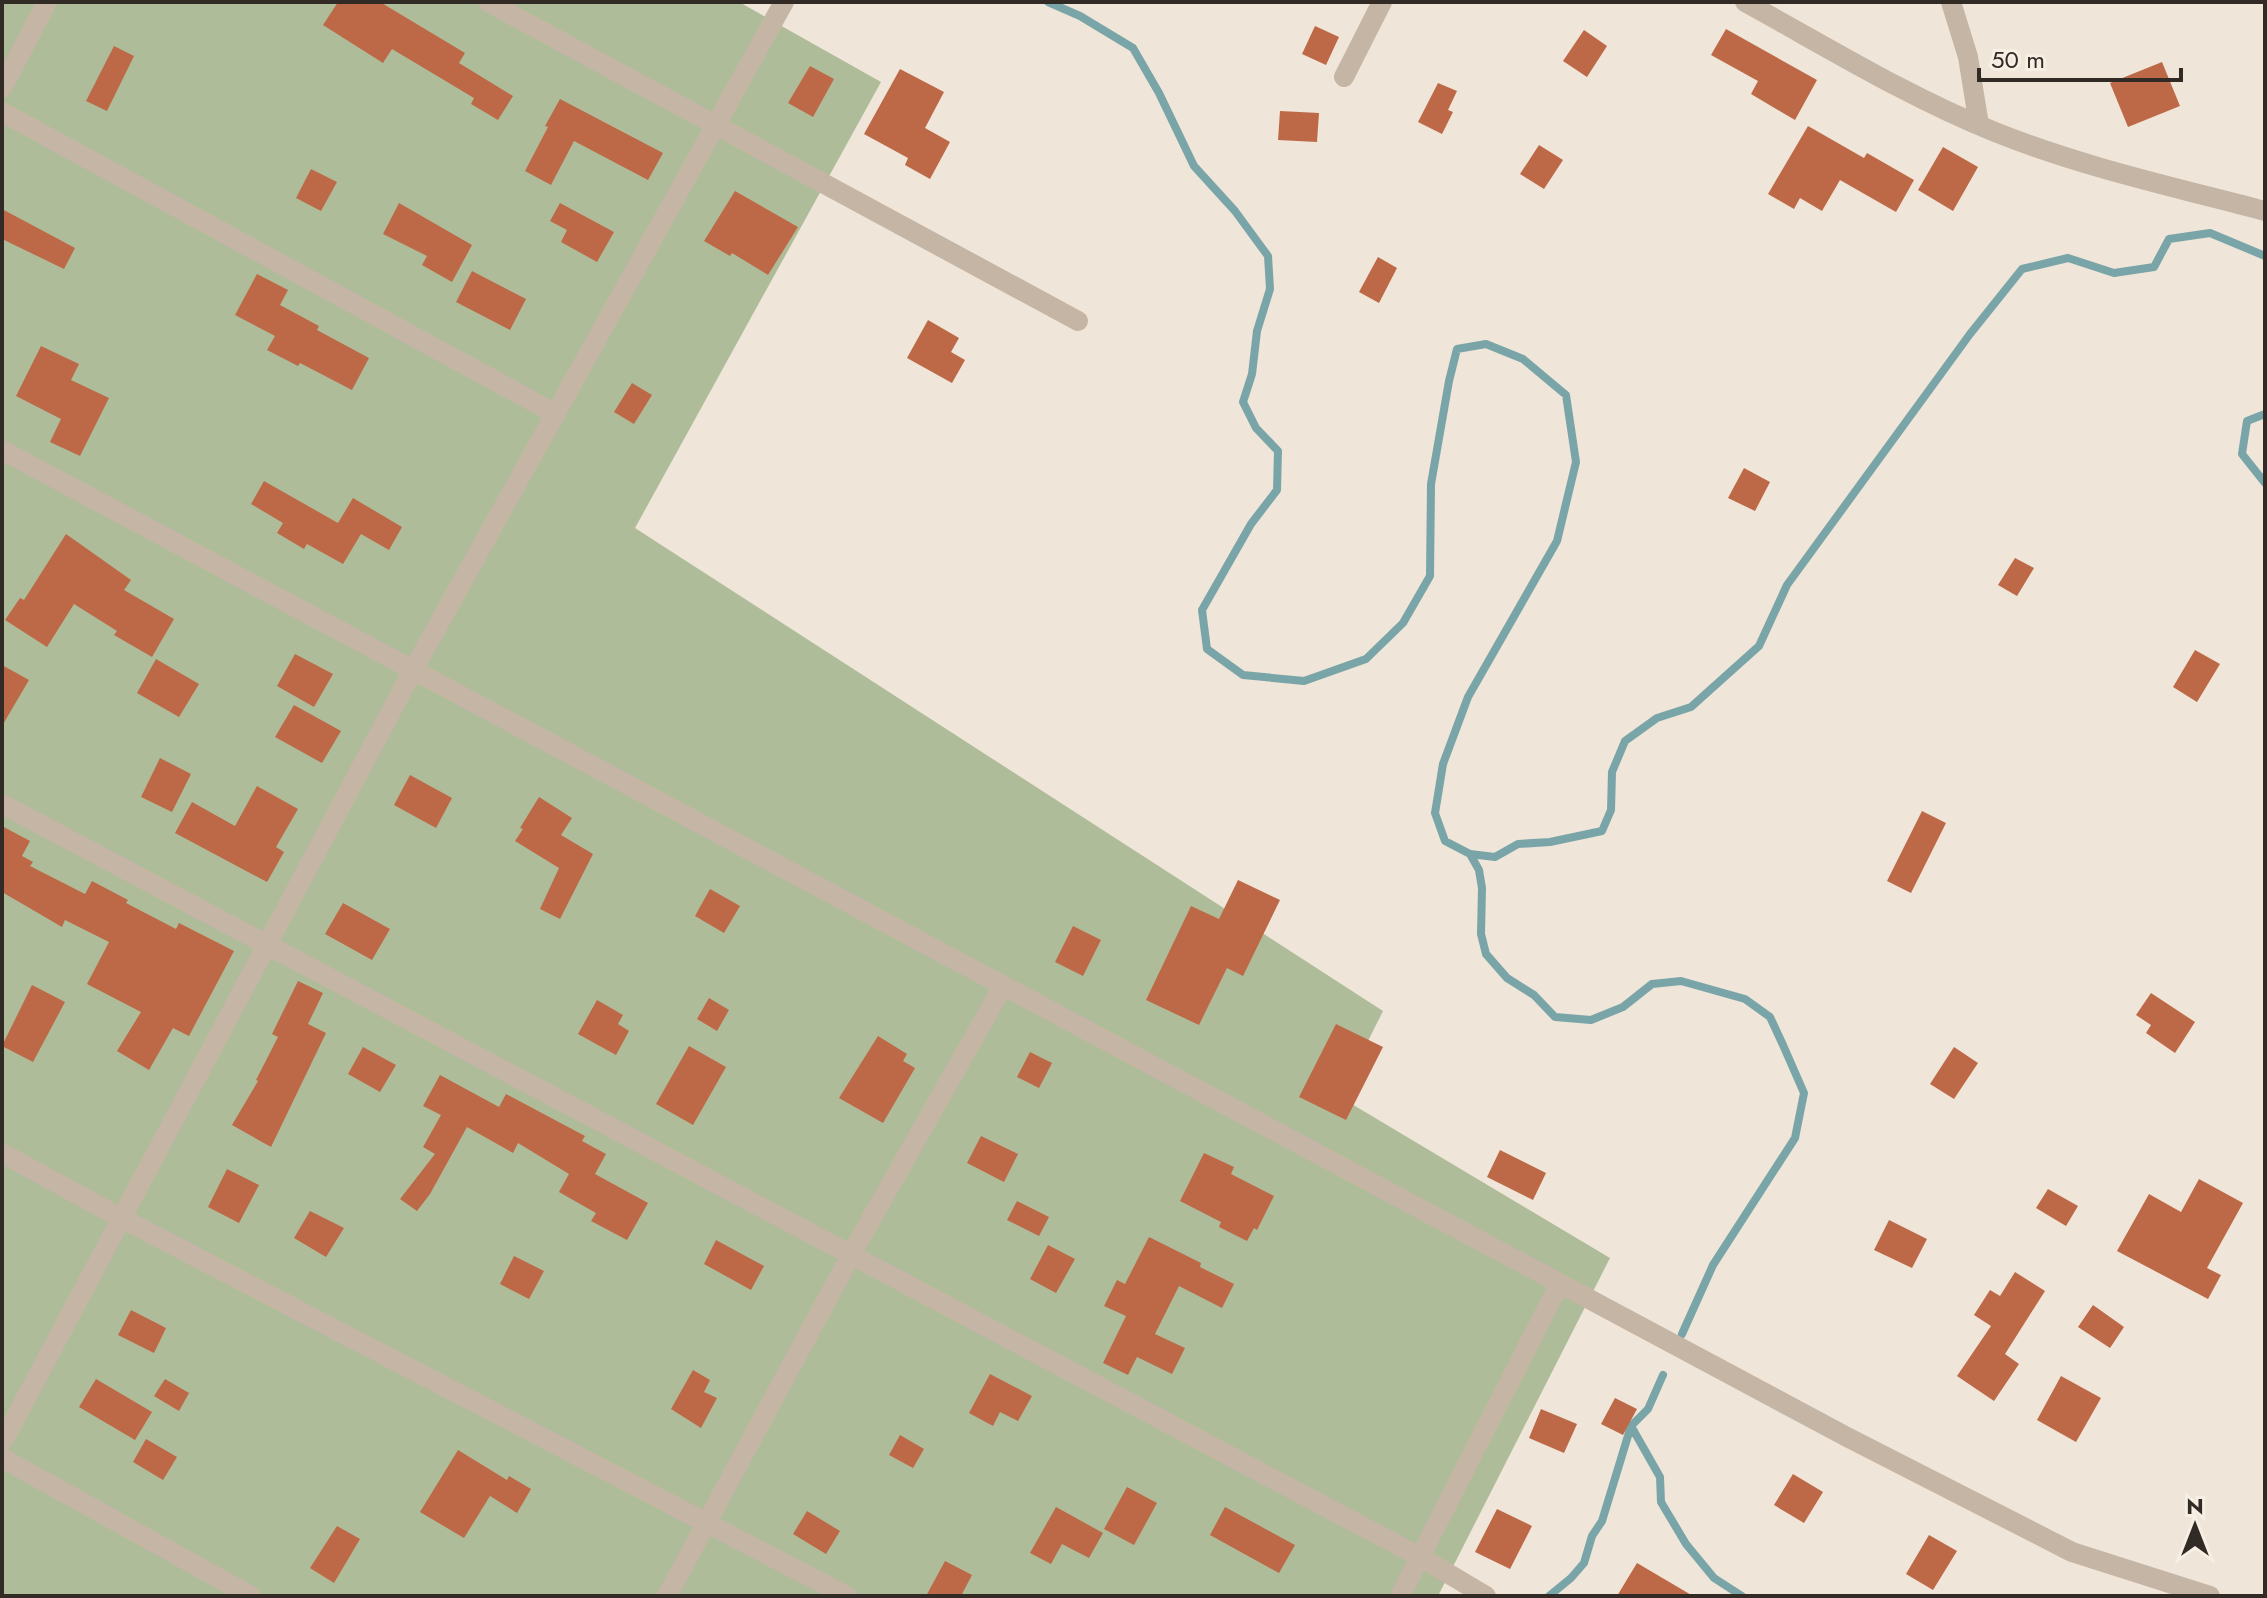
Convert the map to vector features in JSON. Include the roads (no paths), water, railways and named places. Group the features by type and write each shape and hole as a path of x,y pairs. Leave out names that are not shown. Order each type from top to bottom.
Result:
{"street":[{"path":"2,88 47,2"},
{"path":"488,2 1078,321"},
{"path":"2,1443 412,672 784,2"},
{"path":"1344,77 1382,2"},
{"path":"1745,2 1913,95 1979,125 2077,161 2265,211"},
{"path":"1951,2 1968,57 1979,125"},
{"path":"2,112 554,413"},
{"path":"2,450 1559,1285 2072,1552 2210,1596"},
{"path":"2,804 852,1253 1422,1558 1486,1596"},
{"path":"667,1596 852,1253 1003,986"},
{"path":"2,1153 847,1596"},
{"path":"1400,1596 1559,1285"},
{"path":"2,1458 251,1596"}],"waterway":[{"path":"1048,2 1080,16 1133,48 1159,93 1194,166 1235,211 1268,256 1270,289 1257,331 1252,374 1243,402 1256,428 1278,451 1277,490 1251,524 1202,610 1207,649 1243,675 1304,681 1366,659 1403,623 1430,576 1431,484 1457,349 1486,344 1523,359 1566,395 1576,462 1557,541 1468,697 1443,764 1435,813 1445,841 1470,854 1495,857 1518,844 1550,842 1602,831 1611,810 1612,772 1625,741 1657,718 1691,707 1759,646 1787,585 1970,334 2022,269 2068,258 2114,273 2154,267 2169,239 2210,233 2265,256"},
{"path":"2265,414 2247,421 2242,454 2265,483"},
{"path":"1470,854 1479,870 1482,888 1481,934 1486,954 1507,978 1534,995 1555,1017 1591,1020 1623,1007 1652,984 1681,981 1745,999 1770,1017 1783,1045 1804,1093 1795,1138 1713,1265 1682,1334"},
{"path":"1549,1596 1584,1563 1592,1536 1602,1521 1631,1426 1648,1409 1663,1375"},
{"path":"1631,1426 1660,1477 1661,1502 1686,1544 1714,1578 1742,1596"}]}
